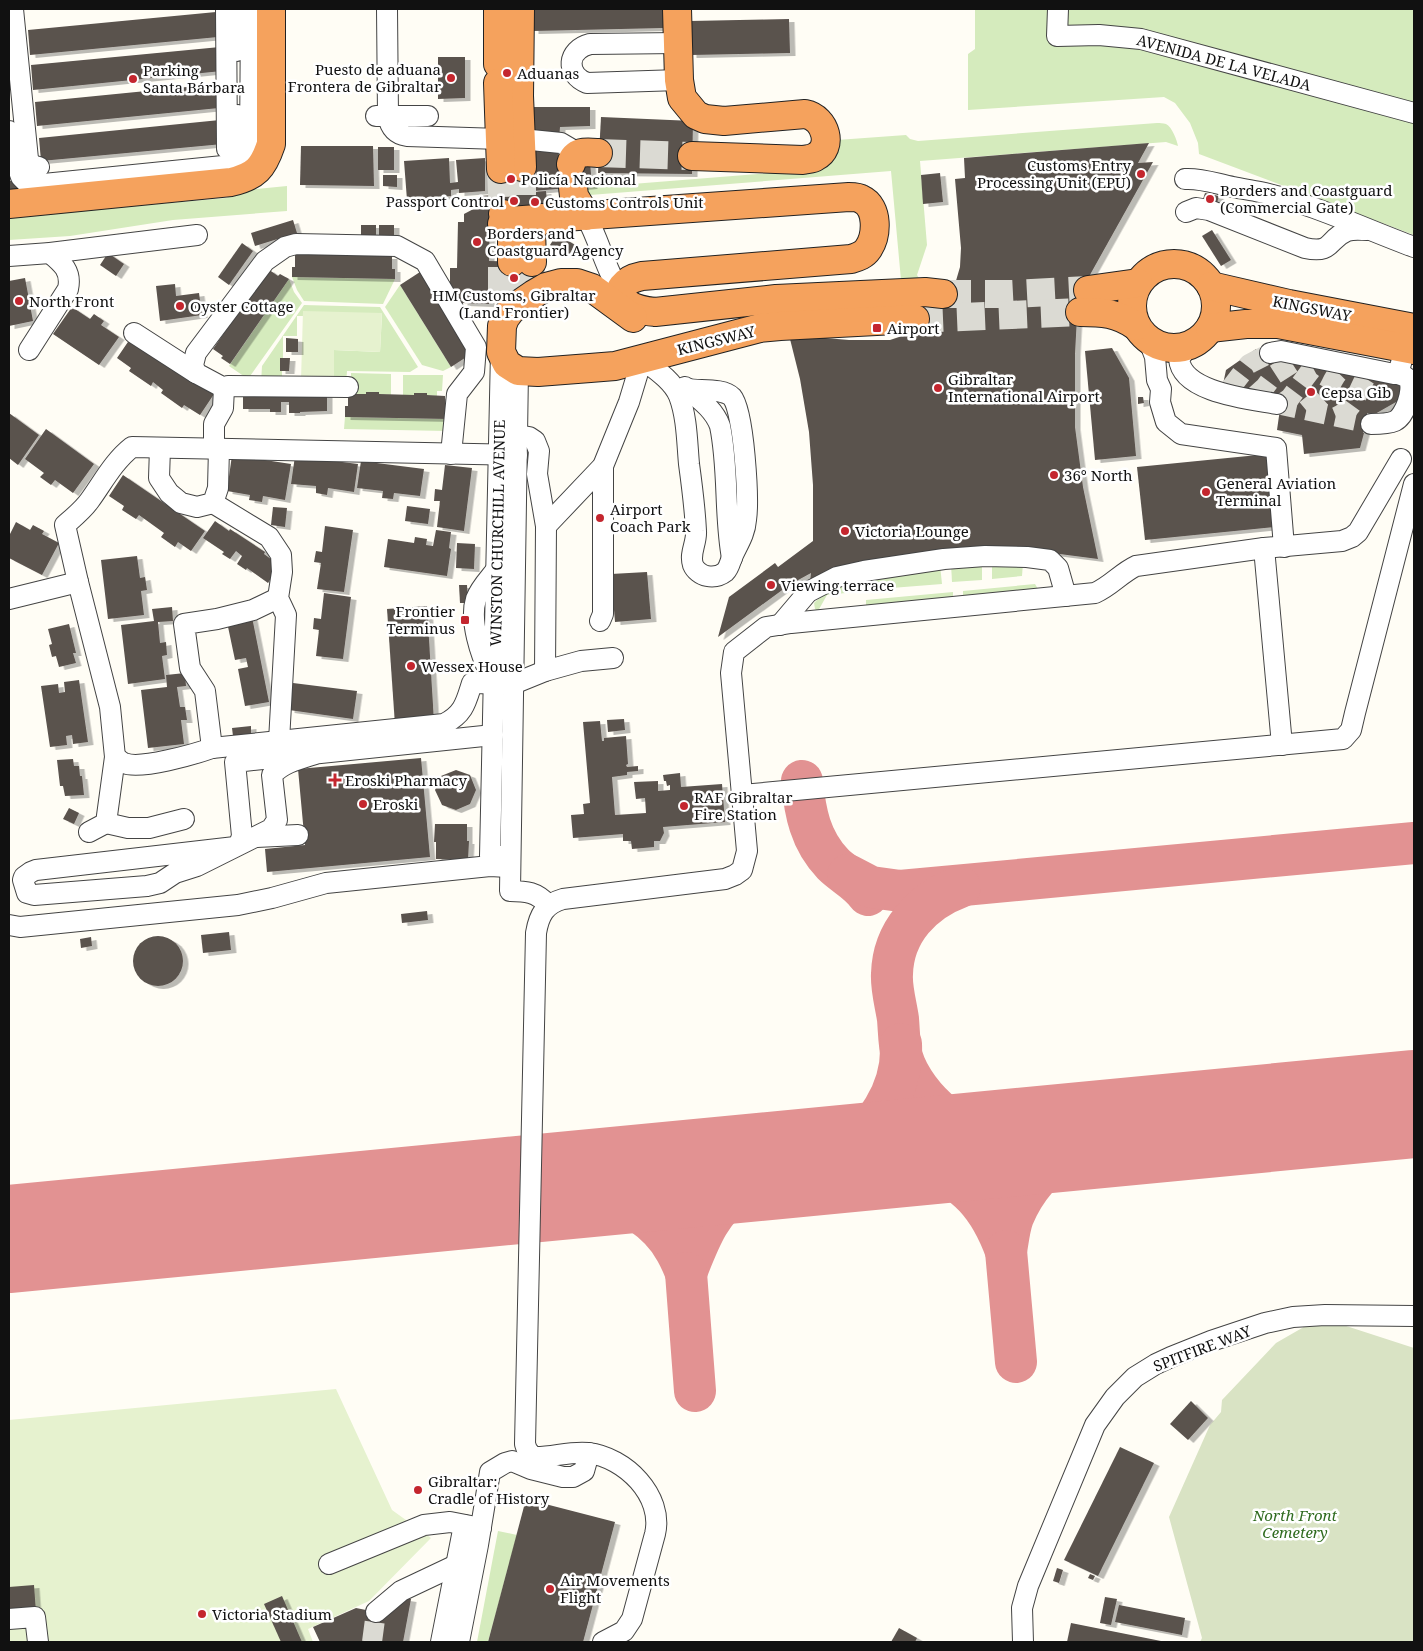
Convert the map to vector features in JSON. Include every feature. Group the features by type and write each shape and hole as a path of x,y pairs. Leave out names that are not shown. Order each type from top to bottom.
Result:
{"highway":[{"path":"9,204 231,182 245,179 256,172 265,162 271,144 271,9"},
{"path":"498,9 501,70 510,139 511,168"},
{"path":"501,70 509,9"},
{"path":"510,139 519,96 520,9"},
{"path":"677,9 679,80 682,98 696,115 705,119 724,121 805,114 812,115 818,119 823,125 825,133 825,140 820,154 814,158 803,160 692,156"},
{"path":"580,164 574,196 586,216"},
{"path":"517,218 586,216 850,197 866,202 874,216 875,228 873,239 868,250 861,256 851,259 642,276 625,282 621,289 622,296"},
{"path":"516,298 531,229 517,218"},
{"name":"WINSTON CHURCHILL AVENUE","path":"516,298 517,218"},
{"path":"1138,283 1084,301 1126,318 1143,333 1168,348 1183,352 1204,336 1210,328 1216,314 1216,300 1211,286 1202,275 1191,268 1179,264 1166,265 1154,269 1138,283 1133,293 1131,304 1132,315 1143,333"},
{"name":"KINGSWAY","path":"622,296 627,304 655,312 776,299 925,292 943,294 924,300 741,312 662,325 644,324 628,315 592,288 577,284 561,283 516,298 538,372 615,366 760,328 915,320"},
{"name":"KINGSWAY","path":"1211,286 1279,302 1408,350"},
{"name":"KINGSWAY","path":"1210,328 1278,324 1408,350"}],"street":[{"path":"226,9 227,149 232,148 235,144 238,130 237,9"},
{"path":"15,21 21,97 10,160 16,163 21,177 27,183 40,185 233,165 241,161 250,148 251,9"},
{"path":"387,9 382,116 392,127 401,134 561,143 580,164"},
{"name":"AVENIDA DE LA VELADA","path":"1058,9 1057,36 1099,35 1141,39 1414,113"},
{"path":"678,43 590,44 574,53 572,65 577,76 587,83 679,80"},
{"path":"382,116 428,116"},
{"path":"16,133 32,165 39,167"},
{"path":"1185,179 1195,178 1250,191 1258,191 1288,200 1414,248"},
{"path":"1186,212 1196,208 1209,210 1305,248 1315,250 1324,249 1349,230 1369,230"},
{"path":"586,216 593,228 614,284 622,296"},
{"path":"9,256 50,253 197,235"},
{"path":"196,373 193,364 196,353 264,260 296,244 397,246 424,261 476,347 477,356 474,372 457,394 451,454"},
{"path":"29,350 68,289 70,281 62,263 50,253"},
{"name":"WINSTON CHURCHILL AVENUE","path":"516,298 503,684 510,891 532,893 543,899 548,905"},
{"name":"WINSTON CHURCHILL AVENUE","path":"503,684 484,662 478,642 475,608 476,599 496,570 511,448 516,298"},
{"path":"134,333 196,373 224,388 228,386 348,388"},
{"path":"1143,333 1155,357 1157,380 1161,389 1160,402 1166,422 1181,434 1276,448 1284,547"},
{"path":"1270,353 1281,351 1338,365 1408,350 1410,388 1408,400 1401,416 1395,421 1371,424"},
{"path":"546,526 603,466 630,402 642,359 654,368 675,390 681,405 686,428 696,532 692,558 693,564 701,574 709,576 716,576 727,570 745,530 747,508 744,456 738,411 731,397 725,393 688,389 663,365 664,357 668,352"},
{"path":"1161,389 1166,386 1169,376 1183,352"},
{"path":"1183,352 1179,365 1186,375 1200,385 1277,404"},
{"path":"213,503 218,488 214,424 223,408 224,388"},
{"path":"184,819 149,828 97,827 115,756 110,707 65,525 89,501 120,456 132,447 451,454 511,448 529,437 538,446 538,474 546,526 545,671"},
{"path":"160,448 159,478 169,493 182,503 197,506 213,503 269,536 281,555 282,572 278,598 286,615 278,741"},
{"path":"603,1642 616,1637 624,1631 632,1619 657,1523 654,1505 650,1498 639,1482 621,1466 602,1456 589,1453 533,1457 527,1450 525,1436 528,1368 536,933 540,917 548,905 563,899 725,879 742,870 747,850 731,673 734,652 766,627 1095,593 1106,589 1126,571 1136,566 1264,548 1342,541 1358,532 1402,459"},
{"path":"600,621 603,614 603,466"},
{"path":"742,795 1343,739 1351,730 1414,484"},
{"path":"1264,548 1282,744"},
{"path":"780,625 808,592 837,577 864,570 944,559 985,556 1027,557 1050,560 1058,568 1066,596"},
{"path":"9,599 78,582"},
{"path":"212,748 205,691 190,668 184,624 217,619 253,610 278,598"},
{"path":"115,756 125,764 140,764 188,756 212,748 444,724 457,716 462,710 472,683 503,684 581,661 613,658"},
{"name":"WINSTON CHURCHILL AVENUE","path":"503,684 493,735 490,856 510,861"},
{"path":"250,832 234,762 266,767 318,753 493,735"},
{"path":"235,847 41,869 31,872 23,880 27,893 34,895 148,886 160,883 175,873 198,866 235,847 240,842 242,836 250,832 271,830 277,820 266,767"},
{"path":"250,832 298,836"},
{"path":"9,925 20,927 238,905 326,883 490,866 510,861"},
{"name":"SPITFIRE WAY","path":"1022,1642 1024,1598 1050,1531 1095,1425 1109,1404 1129,1382 1146,1370 1171,1357 1280,1319 1325,1315 1414,1316"},
{"path":"441,1642 456,1564 472,1526 490,1472 512,1461 531,1469 563,1477 574,1477 584,1471 589,1453"},
{"path":"329,1564 424,1525 450,1522 472,1526"},
{"path":"459,1642 472,1526"},
{"path":"376,1612 401,1591 456,1564"},
{"path":"9,1619 35,1617 38,1642"}],"green space":[{"path":"975,9 1414,9 1414,235 1199,154 1198,143 1190,123 1175,103 1164,97 968,110 968,54 975,49"},
{"path":"1157,123 1165,124 1170,128 1177,140 1178,146 1166,142 920,161 927,245 917,275 922,283 901,280 891,171 590,195 582,188 795,171 837,140 906,135 910,139 918,141"},
{"path":"287,186 287,211 173,220 70,236 9,240 9,217 226,198 247,190"},
{"path":"292,277 395,279 383,304 304,301"},
{"path":"289,279 294,292 302,303 248,379 229,366"},
{"path":"400,285 451,367 443,371 422,365 385,307"},
{"path":"304,305 380,307 418,367 410,372 347,371 346,384 334,384 334,350 380,352 382,314 303,312 303,316 297,316 297,336 283,336 283,358 280,358 282,383 261,383 262,366"},
{"path":"303,311 382,313 380,352 334,350 334,381 301,380"},
{"path":"351,373 391,374 391,395 379,394 379,392 356,394 356,390 351,389"},
{"path":"403,375 443,375 442,391 437,391 437,396 427,395 427,393 403,395"},
{"path":"345,417 448,419 447,431 344,429"},
{"path":"982,562 982,580 952,582 951,564"},
{"path":"992,562 1023,563 1022,576 992,579"},
{"path":"940,565 942,584 866,590 868,576"},
{"path":"858,578 855,592 827,595 818,611 815,609 814,603 817,600 836,588"},
{"path":"1035,584 1038,589 963,597 963,591"},
{"path":"953,592 953,598 866,606 866,600"},
{"name":"North Front Cemetery","path":"1337,1323 1414,1348 1414,1642 1200,1642 1202,1638 1169,1517 1210,1425 1221,1412 1222,1400 1276,1343 1309,1324"},
{"path":"336,1389 392,1510 431,1538 369,1601 308,1629 313,1642 9,1642 9,1420"},
{"path":"498,1531 517,1535 488,1642 477,1642"}],"building":[{"path":"533,9 664,9 664,28 533,31"},
{"path":"216,12 218,37 30,55 28,30"},
{"path":"789,19 790,53 691,55 690,21"},
{"path":"220,47 222,71 33,90 31,65"},
{"name":"Puesto de aduana Frontera de Gibraltar","path":"438,57 465,57 465,98 438,99"},
{"path":"217,84 219,108 37,126 35,102"},
{"path":"531,107 590,107 590,126 560,127 558,152 560,164 590,162 592,186 533,191 532,188 491,192 489,170"},
{"path":"601,117 693,121 692,174 598,173"},
{"path":"220,120 223,144 41,161 39,138"},
{"name":"Gibraltar International Airport","path":"1149,143 1138,163 1153,162 1086,283 1077,317 1075,427 1083,487 1098,559 1052,553 810,582 811,573 789,585 718,637 729,597 775,563 778,567 813,541 813,485 809,432 800,379 789,335 849,340 890,340 914,332 939,313 953,291 960,267 961,248 955,179 965,178 964,158"},
{"path":"301,146 373,146 374,186 300,185"},
{"path":"378,147 394,147 394,170 378,170"},
{"path":"449,158 450,183 458,182 456,160 485,158 485,191 459,193 459,189 451,190 451,196 407,200 404,161"},
{"path":"940,173 943,202 923,204 921,175"},
{"path":"383,175 397,175 397,187 383,186"},
{"path":"17,180 23,190 9,191 10,181"},
{"path":"546,191 548,211 490,215 489,261 539,262 539,284 517,295 489,295 489,304 462,303 462,299 452,299 450,292 450,268 457,268 458,222 464,222 464,214 481,205 480,196"},
{"path":"1205,193 1219,196 1217,203 1203,199"},
{"path":"293,220 297,233 255,246 251,233"},
{"path":"361,225 376,225 376,240 361,240"},
{"path":"379,225 394,225 394,240 379,240"},
{"path":"1212,230 1231,260 1221,266 1202,236"},
{"path":"557,234 575,245 568,256 550,245"},
{"path":"242,243 253,251 229,285 218,277"},
{"path":"313,252 326,252 326,255 374,253 374,256 392,256 392,269 395,269 395,279 292,277 292,267 295,267 295,254 313,255"},
{"path":"108,253 124,264 116,276 100,265"},
{"path":"268,269 278,276 280,274 289,279 230,364 213,349"},
{"path":"420,272 471,354 451,367 400,285"},
{"name":"North Front","path":"25,278 33,321 9,326 9,281"},
{"name":"Oyster Cottage","path":"175,284 176,296 199,293 202,315 160,321 156,286"},
{"path":"72,307 90,319 94,314 104,321 101,325 119,337 99,365 53,334"},
{"path":"286,338 298,339 298,352 286,352"},
{"path":"130,339 214,394 200,415 184,405 182,408 161,393 163,390 153,382 151,386 129,371 131,368 117,358"},
{"path":"1112,348 1129,378 1136,456 1095,460 1085,351"},
{"path":"1256,349 1403,380 1403,398 1368,418 1360,448 1304,454 1302,435 1277,430 1280,409 1222,389 1226,370"},
{"path":"280,358 290,358 289,371 280,371"},
{"path":"327,391 327,411 289,413 289,402 281,402 281,412 270,412 270,409 243,409 243,392"},
{"path":"366,392 414,395 414,393 427,393 427,395 445,396 445,408 448,408 448,419 345,417 345,406 348,406 348,394 366,394"},
{"path":"1138,397 1143,397 1144,403 1138,404"},
{"path":"9,413 39,435 18,465 9,458"},
{"path":"46,429 94,464 73,493 55,480 51,485 40,477 44,473 25,459"},
{"name":"General Aviation Terminal","path":"1268,454 1275,527 1145,540 1137,467"},
{"path":"232,455 291,464 285,500 263,496 262,502 249,500 250,495 227,491"},
{"path":"295,456 358,464 354,492 328,488 327,495 316,493 316,486 291,484"},
{"path":"361,461 424,469 420,496 394,493 393,499 382,498 383,491 357,488"},
{"path":"445,465 472,468 464,531 437,527 440,501 434,501 435,489 442,490"},
{"path":"123,475 205,531 191,551 178,542 175,547 161,537 164,533 139,515 136,519 122,510 124,506 109,496"},
{"path":"407,506 430,509 428,524 405,521"},
{"path":"273,507 287,508 285,527 271,525"},
{"path":"215,521 265,552 264,554 279,565 268,583 247,568 246,570 237,564 242,556 236,551 230,559 222,554 224,552 203,538"},
{"path":"16,522 30,530 33,525 44,531 42,534 59,543 42,575 9,558 9,536"},
{"path":"325,526 353,530 344,592 317,589 321,563 314,562 316,551 322,552"},
{"path":"436,530 451,532 449,548 451,549 447,576 384,567 388,539 414,543 415,537 427,539 426,545 433,546"},
{"path":"457,543 475,544 474,569 456,568"},
{"path":"137,556 140,578 145,577 147,590 141,591 144,615 108,619 101,560"},
{"path":"647,572 651,619 615,622 611,574"},
{"path":"459,585 467,585 468,603 460,603"},
{"path":"324,593 351,597 343,659 316,656 319,630 313,629 314,618 321,619"},
{"name":"Wessex House","path":"427,606 434,722 395,725 387,609"},
{"path":"172,607 173,621 158,622 160,643 166,642 167,655 162,656 165,679 128,684 121,625 154,621 152,609"},
{"path":"252,617 269,702 245,706 238,669 248,667 246,658 235,660 227,622"},
{"path":"69,624 76,653 73,653 76,663 59,667 56,656 52,657 49,645 52,644 48,629"},
{"path":"185,673 186,686 177,687 180,707 185,707 187,720 181,720 184,744 148,748 141,690 167,687 166,675"},
{"path":"79,680 88,742 73,744 72,735 66,736 67,745 50,747 41,686 58,684 59,693 65,692 64,682"},
{"path":"293,683 357,691 353,719 289,710"},
{"path":"624,719 625,730 608,732 607,720"},
{"path":"600,721 602,741 604,741 604,738 626,736 628,764 626,765 627,767 638,766 638,771 612,777 615,815 646,813 645,798 636,799 634,782 658,781 658,791 670,790 670,785 667,786 663,775 680,773 681,787 722,784 725,822 663,827 664,833 660,841 654,841 654,847 632,849 631,841 623,841 623,834 573,838 571,815 584,814 583,804 590,803 583,722"},
{"path":"251,726 251,734 233,736 232,728"},
{"name":"Eroski","path":"421,758 430,857 267,872 265,849 305,845 298,769"},
{"path":"73,759 74,766 79,766 84,795 65,796 63,786 60,786 57,760"},
{"path":"456,770 470,775 476,790 470,804 456,810 442,805 435,790 441,776"},
{"path":"69,808 79,813 74,824 63,819"},
{"path":"435,824 467,824 467,841 469,841 468,860 436,859 436,842 434,842"},
{"path":"427,911 428,920 402,923 401,914"},
{"path":"229,932 231,950 203,953 201,935"},
{"path":"153,936 163,936 176,943 183,956 183,966 176,979 163,986 153,986 144,982 137,975 133,966 133,956 137,947 144,940"},
{"path":"91,937 92,946 81,948 80,939"},
{"path":"1191,1401 1208,1418 1188,1440 1170,1424"},
{"path":"1120,1447 1154,1463 1098,1576 1064,1560"},
{"name":"Air Movements Flight","path":"526,1499 615,1522 583,1642 488,1642"},
{"path":"1057,1568 1063,1570 1059,1583 1053,1581"},
{"path":"1090,1574 1095,1576 1093,1580 1088,1578"},
{"path":"34,1585 36,1612 9,1614 9,1587"},
{"path":"282,1596 302,1642 281,1642 264,1604"},
{"path":"398,1597 411,1599 403,1642 320,1642 313,1627 356,1608 376,1612"},
{"path":"1105,1597 1117,1599 1111,1625 1100,1623"},
{"path":"1119,1605 1185,1618 1182,1635 1115,1622"},
{"path":"1071,1623 1161,1641 1161,1642 1067,1642"},
{"path":"899,1628 917,1638 915,1642 891,1642"}],"taxiway":[{"path":"802,781 807,815 819,845 833,864 868,895"},
{"path":"848,875 871,887 900,891 1414,843"},
{"path":"960,887 946,893 922,910 912,920 898,945 894,959 892,979 902,1057 913,1081 924,1096 955,1123 992,1135 1045,1139"},
{"path":"543,1187 579,1190 603,1195 615,1199 639,1212 650,1220 669,1240 686,1273 713,1215 730,1196 751,1181 783,1166 833,1154 848,1146 874,1123 892,1094 897,1078 901,1044"},
{"path":"883,1155 937,1170 964,1187 984,1208 1000,1235 1006,1251 1013,1217 1023,1197 1044,1170 1061,1156 1114,1133"},
{"path":"1006,1251 1016,1362"},
{"path":"686,1273 695,1391"}],"runway":[{"path":"9,1239 1414,1104"}],"tunnel":[{"path":"598,153 692,156"},
{"path":"522,167 522,213"},
{"path":"501,169 503,214"},
{"path":"502,262 502,295"},
{"path":"522,262 522,292"},
{"path":"943,294 1011,294 1088,290"},
{"path":"915,319 1080,312"},
{"path":"1229,390 1249,364 1270,353"},
{"path":"1255,396 1274,375 1299,359"},
{"path":"1280,405 1290,398 1311,370 1322,364"},
{"path":"1306,410 1325,394 1335,377 1344,368"},
{"path":"1336,417 1349,409 1369,373"},
{"path":"1277,404 1371,424"},
{"path":"372,1642 376,1612"}],"place":[{"name":"Aduanas","path":"507,73"},
{"name":"Puesto de aduana Frontera de Gibraltar","path":"451,78"},
{"name":"Parking Santa Bárbara","path":"133,79"},
{"name":"Customs Entry Processing Unit (EPU)","path":"1141,174"},
{"name":"Policía Nacional","path":"511,179"},
{"name":"Borders and Coastguard (Commercial Gate)","path":"1210,199"},
{"name":"Passport Control","path":"514,201"},
{"name":"Customs Controls Unit","path":"535,202"},
{"name":"Borders and Coastguard Agency","path":"477,242"},
{"name":"HM Customs, Gibraltar (Land Frontier)","path":"514,278"},
{"name":"North Front","path":"19,301"},
{"name":"Oyster Cottage","path":"180,306"},
{"name":"Airport","path":"877,328"},
{"name":"Gibraltar International Airport","path":"938,388"},
{"name":"Cepsa Gib","path":"1311,392"},
{"name":"36° North","path":"1054,475"},
{"name":"General Aviation Terminal","path":"1206,492"},
{"name":"Airport Coach Park","path":"600,518"},
{"name":"Victoria Lounge","path":"845,531"},
{"name":"Viewing terrace","path":"771,585"},
{"name":"Frontier Terminus","path":"465,620"},
{"name":"Wessex House","path":"411,666"},
{"name":"Eroski Pharmacy","path":"335,780"},
{"name":"Eroski","path":"363,804"},
{"name":"RAF Gibraltar Fire Station","path":"684,806"},
{"name":"Gibraltar: Cradle of History","path":"418,1490"},
{"name":"Air Movements Flight","path":"550,1589"},
{"name":"Victoria Stadium","path":"202,1614"}]}
